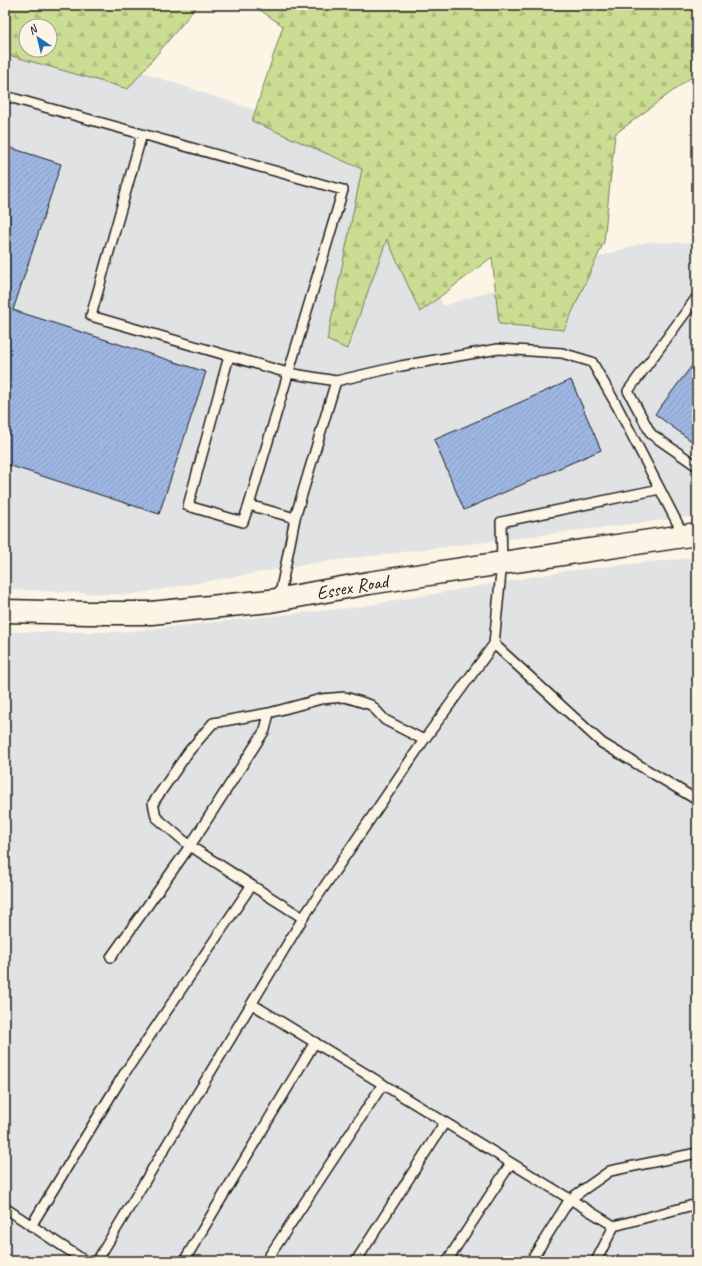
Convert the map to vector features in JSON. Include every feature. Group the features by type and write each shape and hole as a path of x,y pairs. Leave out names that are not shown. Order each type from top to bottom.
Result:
{"street":[{"name":"Essex Road","path":"5,610 88,614 152,613 279,599 502,562 691,535"}],"lane":[{"path":"5,96 343,190 243,522 188,506 229,356"},
{"path":"142,134 91,316 288,373 336,381 400,366 498,349 562,354 592,362 617,406 660,489 691,535"},
{"path":"697,297 628,392 651,434 697,466"},
{"path":"279,599 295,518 336,381"},
{"path":"97,1261 303,918 424,740 494,644 502,562 501,522 660,489"},
{"path":"249,505 295,518"},
{"path":"494,644 602,743 697,800"},
{"path":"303,918 190,846 156,817 153,803 189,751 213,723 269,713 320,699 345,698 370,705 385,720 424,740"},
{"path":"111,957 190,846 265,730 269,713"},
{"path":"31,1226 124,1074 251,886"},
{"path":"252,1004 614,1226 697,1204"},
{"path":"184,1261 315,1042"},
{"path":"266,1261 383,1084"},
{"path":"356,1261 445,1122"},
{"path":"531,1261 570,1199 610,1171 697,1153"},
{"path":"447,1261 511,1163"},
{"path":"5,1208 85,1261"},
{"path":"596,1261 614,1226"}],"shaded area":[{"path":"5,26 18,41 18,58 58,58 58,44 382,153 443,306 646,242 697,243 697,516 314,563 128,595 5,589"},
{"path":"697,557 697,1261 5,1261 5,632 122,632 358,607 566,571"}],"green space":[{"path":"5,5 198,5 128,89 19,58 58,58 58,18 18,18 18,58 5,54"},
{"path":"253,5 697,5 697,73 615,134 604,242 564,330 499,324 492,257 420,312 387,239 347,349 327,340 362,169 252,121 283,26"}],"building":[{"path":"5,146 61,164 13,310 206,372 159,514 5,464"},
{"path":"697,359 697,445 655,414"},
{"path":"571,380 601,450 464,510 434,440"}]}
